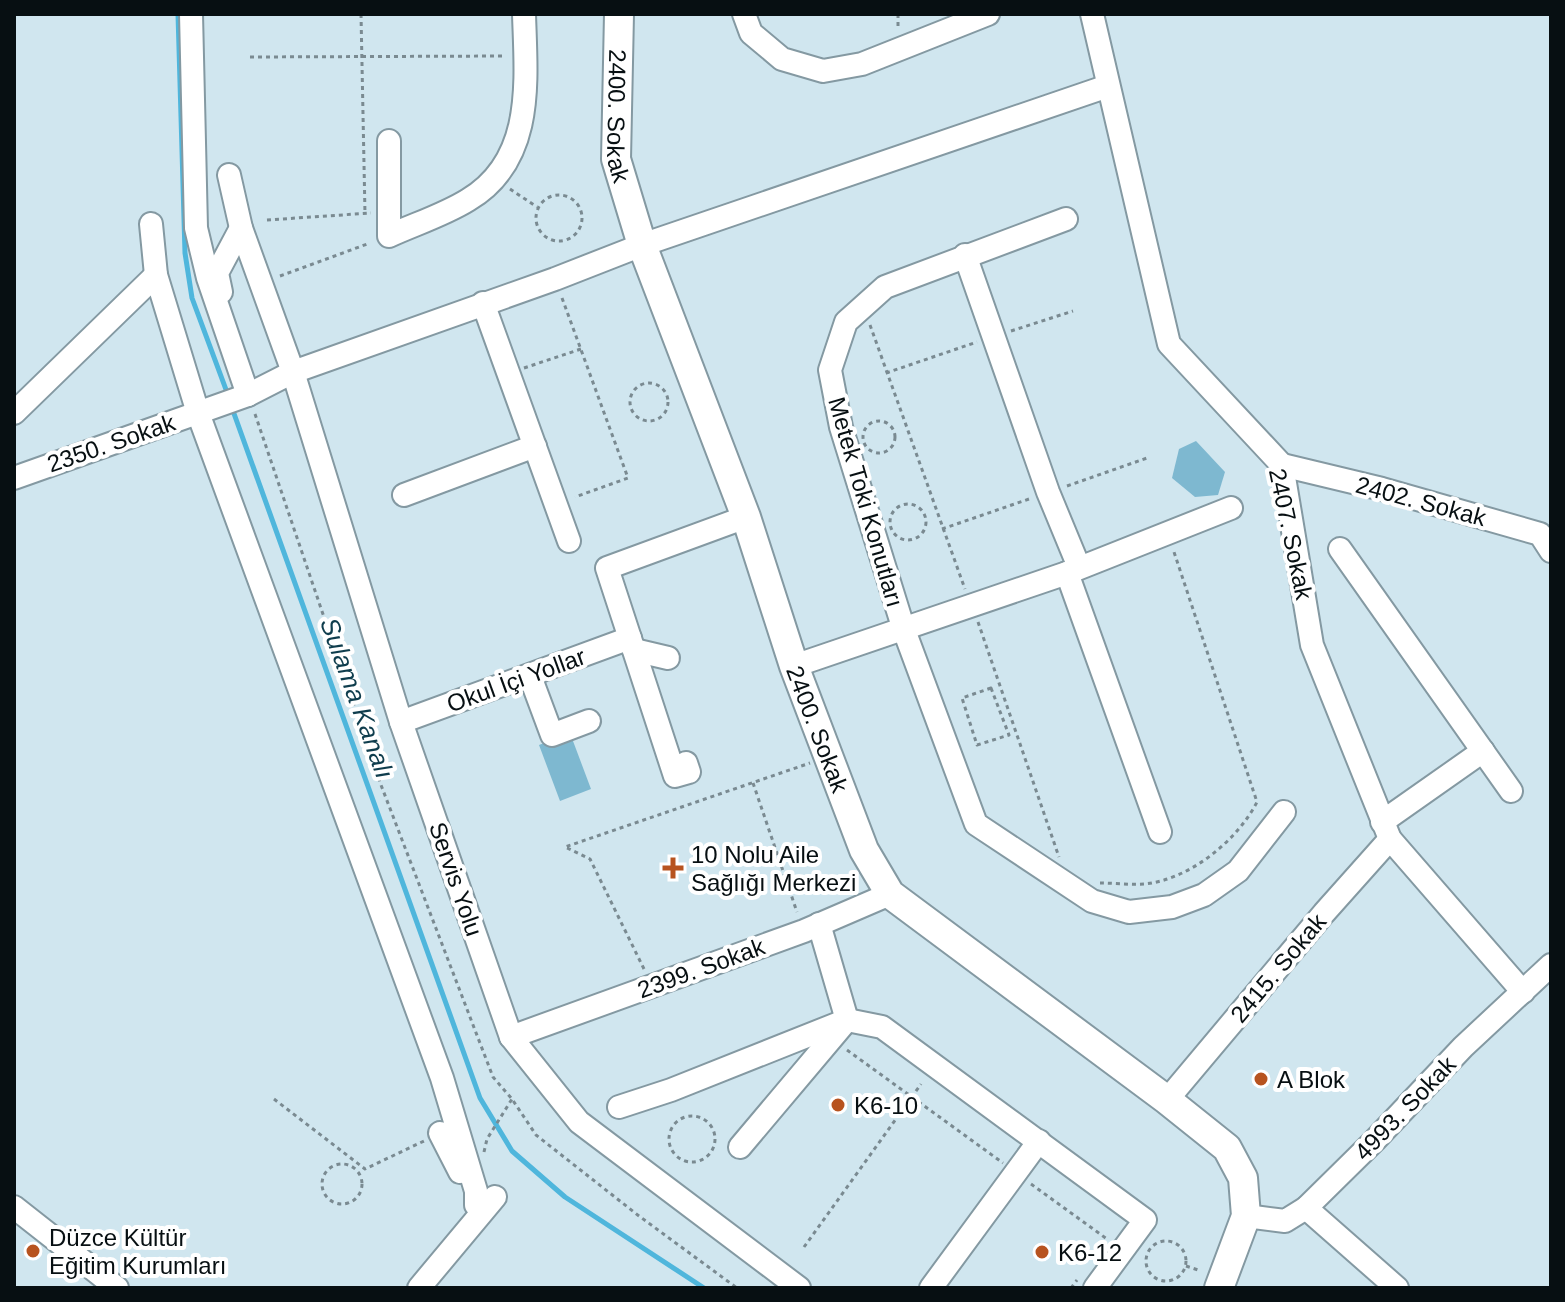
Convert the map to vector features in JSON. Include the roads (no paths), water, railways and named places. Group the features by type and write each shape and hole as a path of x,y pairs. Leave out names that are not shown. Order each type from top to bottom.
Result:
{"main road":[{"name":"2400. Sokak","path":"619,14 616,159 642,245 746,517 794,666 864,850 890,894 1227,1148 1243,1178 1246,1216 1219,1288"}],"street":[{"path":"191,14 196,228 208,278 250,394"},
{"path":"389,141 389,236 470,200 494,178 501,171 519,135 526,90 524,14"},
{"path":"744,14 751,33 782,59 823,71 862,64 988,14"},
{"name":"2407. Sokak","path":"1092,14 1169,344 1282,465 1312,645 1386,830 1523,992"},
{"name":"2350. Sokak","path":"14,478 250,394 293,372 642,245 1108,86"},
{"name":"Servis Yolu","path":"229,175 241,228 293,372 401,722 511,1037 579,1122 799,1288"},
{"name":"Metek Toki Konutları","path":"1066,219 885,287 846,322 830,370 841,427 904,630 976,824 1092,901 1129,912 1172,907 1204,895 1238,871 1284,812"},
{"path":"151,224 156,275 442,1078 476,1191 484,1206"},
{"path":"241,228 217,273 250,394"},
{"path":"965,255 1048,492 1160,832"},
{"path":"14,413 156,275"},
{"path":"483,303 569,541"},
{"path":"404,495 535,446"},
{"name":"2402. Sokak","path":"1282,465 1382,489 1540,534 1551,551"},
{"name":"Metek Toki Konutları","path":"794,666 971,607 1231,508"},
{"path":"686,763 689,772 675,776 607,568 746,517"},
{"path":"1340,549 1511,791"},
{"path":"632,644 668,658"},
{"name":"Okul İçi Yollar","path":"401,722 632,644"},
{"path":"530,676 552,735 589,721"},
{"name":"2415. Sokak","path":"1167,1100 1324,913 1386,830 1483,751"},
{"name":"2399. Sokak","path":"511,1037 811,927 890,894"},
{"path":"811,927 847,1020"},
{"name":"4993. Sokak","path":"1246,1216 1285,1221 1306,1208 1463,1047 1551,965"},
{"path":"740,1147 847,1020"},
{"path":"619,1107 671,1090 847,1020 882,1027 1145,1220 1088,1282"},
{"path":"440,1133 484,1206"},
{"path":"931,1288 1039,1141"},
{"path":"419,1288 484,1206"},
{"path":"14,1207 108,1285"},
{"path":"1306,1208 1397,1288"}],"waterway":[{"name":"Sulama Kanalı","path":"178,14 185,253 192,298 228,395"},
{"name":"Sulama Kanalı","path":"232,408 480,1098 512,1151 565,1197 704,1288"}],"place":[{"name":"10 Nolu Aile Sağlığı Merkezi","path":"673,868"},
{"name":"A Blok","path":"1261,1079"},
{"name":"K6-10","path":"838,1105"},
{"name":"Düzce Kültür Eğitim Kurumları","path":"33,1251"},
{"name":"K6-12","path":"1042,1252"}]}
